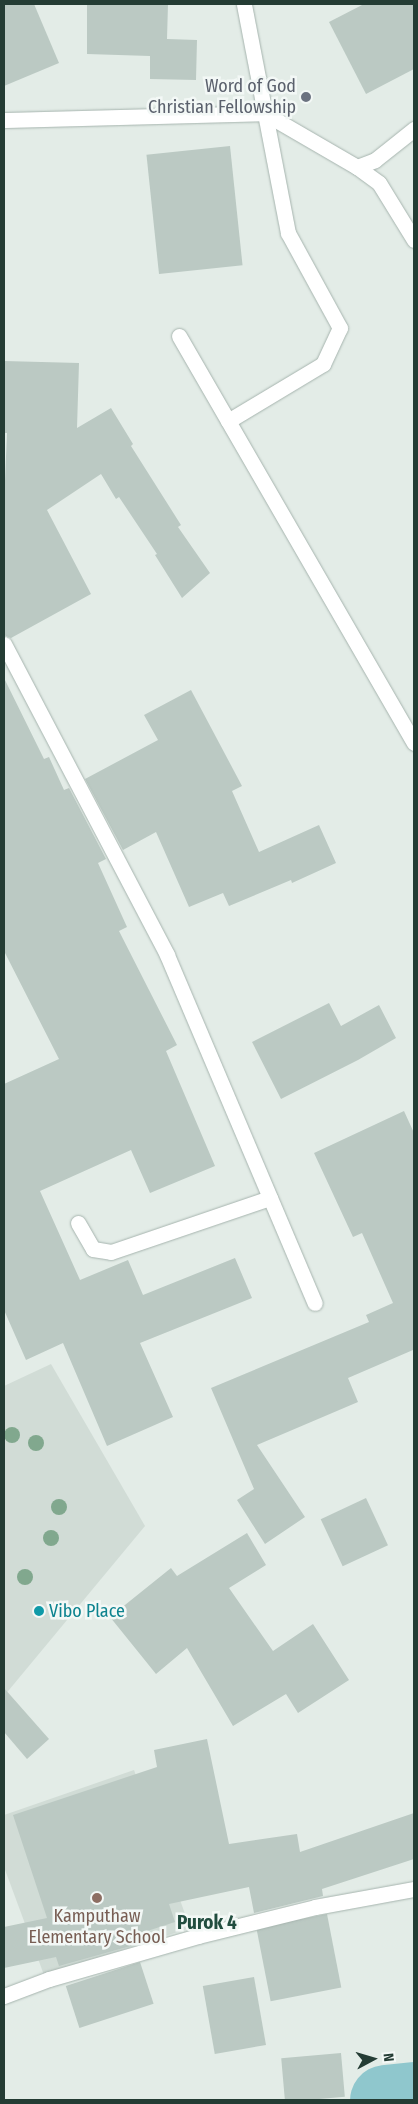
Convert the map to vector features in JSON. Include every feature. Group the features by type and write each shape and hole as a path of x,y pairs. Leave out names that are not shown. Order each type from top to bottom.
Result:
{"street":[{"path":"228,420 323,364 340,328 288,233 244,4"},
{"path":"4,120 264,113 357,167 379,183 414,240"},
{"path":"357,167 375,160 414,129"},
{"path":"179,336 414,743"},
{"path":"4,644 167,955 315,1303"},
{"path":"78,1223 93,1249 111,1252 270,1198"},
{"path":"4,1996 49,1979 198,1936 315,1907 414,1889"}],"shaded area":[{"name":"Vibo Place","path":"51,1364 145,1526 4,1696 4,1386"},
{"name":"Kamputhaw Elementary School","path":"134,1770 190,1928 44,1975 4,1867 4,1815"}],"building":[{"path":"4,4 34,4 59,63 4,86"},
{"path":"87,4 168,4 167,39 197,40 196,80 150,79 150,56 87,54"},
{"path":"364,4 414,4 414,69 366,94 329,22"},
{"path":"230,146 243,265 159,274 146,155"},
{"path":"4,361 79,363 77,428 111,408 133,444 131,446 181,525 178,527 210,573 182,598 155,555 157,554 119,497 116,499 101,474 47,510 91,594 11,638 4,635 4,504 7,433 4,433"},
{"path":"4,678 44,759 49,757 64,790 69,788 106,859 98,863 127,927 119,931 177,1045 166,1051 215,1166 150,1193 131,1150 40,1191 80,1280 128,1260 143,1295 235,1258 252,1298 140,1343 173,1417 107,1446 63,1343 26,1360 4,1310 4,1084 59,1059 4,951"},
{"path":"191,690 242,786 232,791 259,852 319,825 336,863 292,883 291,880 229,906 223,893 189,907 156,832 123,850 85,779 158,740 144,715"},
{"path":"329,1003 341,1026 379,1005 396,1038 358,1060 281,1099 252,1042"},
{"path":"404,1111 414,1133 414,1354 413,1350 348,1378 358,1402 257,1445 305,1517 265,1544 237,1500 254,1489 211,1388 369,1322 366,1315 393,1303 362,1233 353,1237 314,1153"},
{"path":"366,1498 388,1545 343,1566 321,1519"},
{"path":"247,1533 266,1565 229,1588 273,1651 313,1624 349,1680 298,1713 286,1694 233,1726 187,1648 156,1674 110,1617 171,1568 177,1576"},
{"path":"4,1688 49,1739 27,1759 4,1732"},
{"path":"207,1739 229,1844 297,1834 300,1852 414,1813 414,1859 322,1889 323,1896 254,1913 249,1887 169,1904 175,1922 132,1936 134,1945 59,1966 56,1957 4,1968 4,1927 47,1918 13,1815 157,1767 154,1750"},
{"path":"327,1914 341,1988 271,2001 256,1928"},
{"path":"140,1962 154,2004 79,2028 66,1986"},
{"path":"254,1977 266,2045 215,2054 203,1986"},
{"path":"341,2053 345,2097 285,2100 281,2058"}],"waterway":[{"path":"385,2100 414,2097"}],"place":[{"name":"Word of God Christian Fellowship","path":"306,97"},
{"name":"Vibo Place","path":"39,1611"},
{"name":"Kamputhaw Elementary School","path":"97,1898"}],"district":[{"name":"Purok 4","path":"207,1923"}]}
